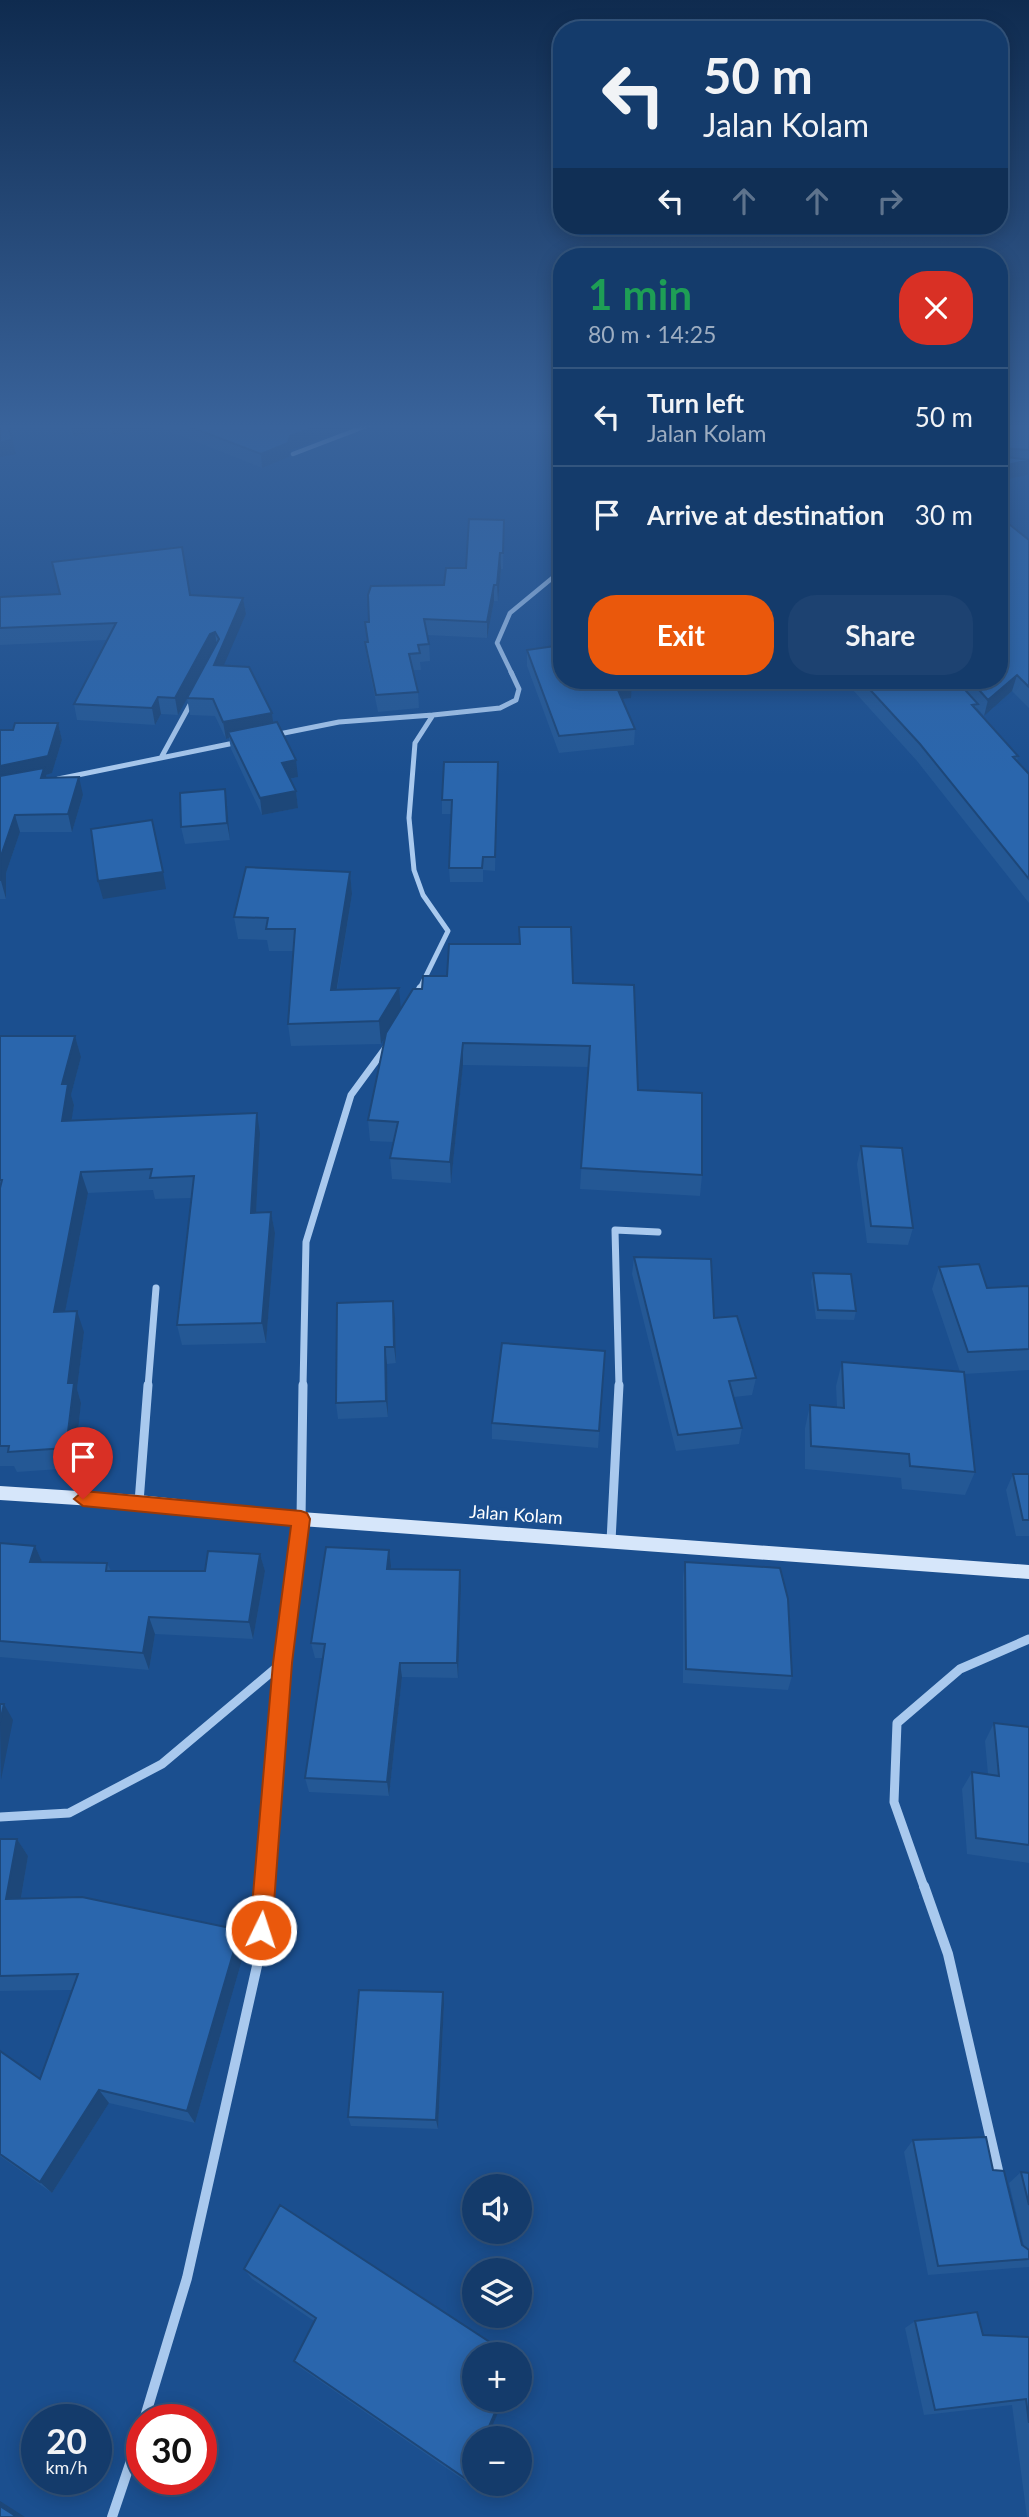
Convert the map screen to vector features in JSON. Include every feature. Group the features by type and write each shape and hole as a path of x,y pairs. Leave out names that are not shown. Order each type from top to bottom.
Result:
{"street":[{"path":"263,737 339,722 500,708 516,699 519,689 497,643 510,613 553,577"},
{"path":"162,756 197,690"},
{"path":"414,998 448,931 423,895 414,870 409,818 415,743 433,715"},
{"path":"47,781 251,739"},
{"path":"149,2404 187,2277 259,1957 282,1663 301,1519 306,1242 351,1095 390,1042"},
{"path":"611,1541 619,1381 615,1230 658,1232"},
{"path":"139,1502 156,1289"},
{"name":"Jalan Kolam","path":"0,1493 139,1502 301,1519 1029,1572"},
{"path":"1002,2184 948,1954 894,1802 897,1723 960,1669 1029,1639"},
{"path":"0,1817 69,1813 162,1764 282,1663"},
{"path":"111,2517 126,2474"}],"building":[{"path":"468,540 503,540 497,585 494,585 487,622 424,619 429,644 418,645 420,653 409,654 418,692 376,695 365,642 368,642 365,622 369,622 368,595 371,586 444,585 446,568 466,568"},
{"path":"1008,540 1029,540 1029,687 1017,675 1008,683"},
{"path":"182,547 190,595 243,598 214,665 249,667 272,713 223,722 213,699 187,698 219,639 215,632 210,634 175,698 158,697 152,708 74,704 116,623 0,628 0,597 60,594 52,562"},
{"path":"553,646 553,689 618,689 635,729 559,736 527,650"},
{"path":"869,689 964,689 978,704 972,705 1018,756 1013,757 1029,774 1029,879 920,744"},
{"path":"978,689 1001,689 988,700"},
{"path":"277,722 296,760 282,763 296,791 260,798 228,732"},
{"path":"15,723 58,723 48,756 0,766 0,730 13,730"},
{"path":"444,762 498,762 495,857 483,857 482,868 449,868 452,800 442,800"},
{"path":"44,768 41,778 79,777 68,814 15,815 1,856 0,881 0,776"},
{"path":"225,789 227,823 181,827 180,793"},
{"path":"152,820 163,872 98,881 91,829"},
{"path":"246,867 350,872 331,990 399,988 379,1021 288,1024 295,929 266,929 268,918 234,917"},
{"path":"519,927 571,927 573,983 634,985 638,1090 702,1093 702,1175 581,1168 590,1046 463,1043 450,1162 390,1158 398,1122 368,1120 386,1033 413,989 422,989 423,976 447,976 449,944 520,944"},
{"path":"0,1036 75,1036 62,1084 68,1084 62,1121 257,1113 251,1213 271,1212 262,1323 177,1325 194,1176 150,1178 152,1169 81,1172 54,1312 77,1311 68,1383 74,1383 66,1448 8,1452 9,1446 0,1446"},
{"path":"861,1146 902,1148 913,1228 871,1226"},
{"path":"634,1257 711,1259 714,1318 737,1316 756,1378 729,1381 742,1428 678,1435"},
{"path":"979,1264 987,1288 1029,1286 1029,1349 968,1352 939,1267"},
{"path":"813,1273 851,1274 856,1311 818,1310"},
{"path":"393,1301 394,1347 385,1347 386,1401 336,1403 337,1303"},
{"path":"502,1343 605,1351 599,1431 492,1423"},
{"path":"842,1362 964,1372 975,1472 910,1466 909,1454 811,1446 810,1405 844,1408"},
{"path":"1013,1474 1029,1474 1029,1520 1023,1520"},
{"path":"0,1543 35,1546 30,1562 107,1563 106,1571 205,1571 208,1551 260,1554 249,1622 149,1617 143,1653 0,1641"},
{"path":"326,1547 389,1550 387,1569 460,1570 457,1663 400,1663 387,1782 305,1778 325,1644 311,1643"},
{"path":"685,1562 780,1568 788,1599 792,1676 686,1669"},
{"path":"0,1704 4,1704 0,1722"},
{"path":"994,1723 1029,1727 1029,1845 976,1838 972,1772 999,1776"},
{"path":"0,1839 17,1839 6,1899 82,1897 240,1930 187,2111 99,2090 40,2182 0,2154 0,2051 40,2079 78,1974 0,1976"},
{"path":"359,1990 443,1992 436,2120 348,2117"},
{"path":"986,2137 993,2170 1004,2171 1022,2245 1029,2250 1029,2259 938,2266 913,2140"},
{"path":"1021,2172 1029,2173 1029,2205"},
{"path":"280,2205 462,2324 462,2328 468,2328 490,2342 462,2342 462,2412 495,2412 489,2426 462,2426 462,2476 294,2361 316,2318 244,2269"},
{"path":"977,2312 983,2335 1029,2337 1029,2423 1026,2399 935,2410 915,2321"},
{"path":"0,2506 14,2515 13,2517 0,2517"}],"route":[{"path":"83,1499 139,1502 301,1519 282,1663 261,1930"}]}
